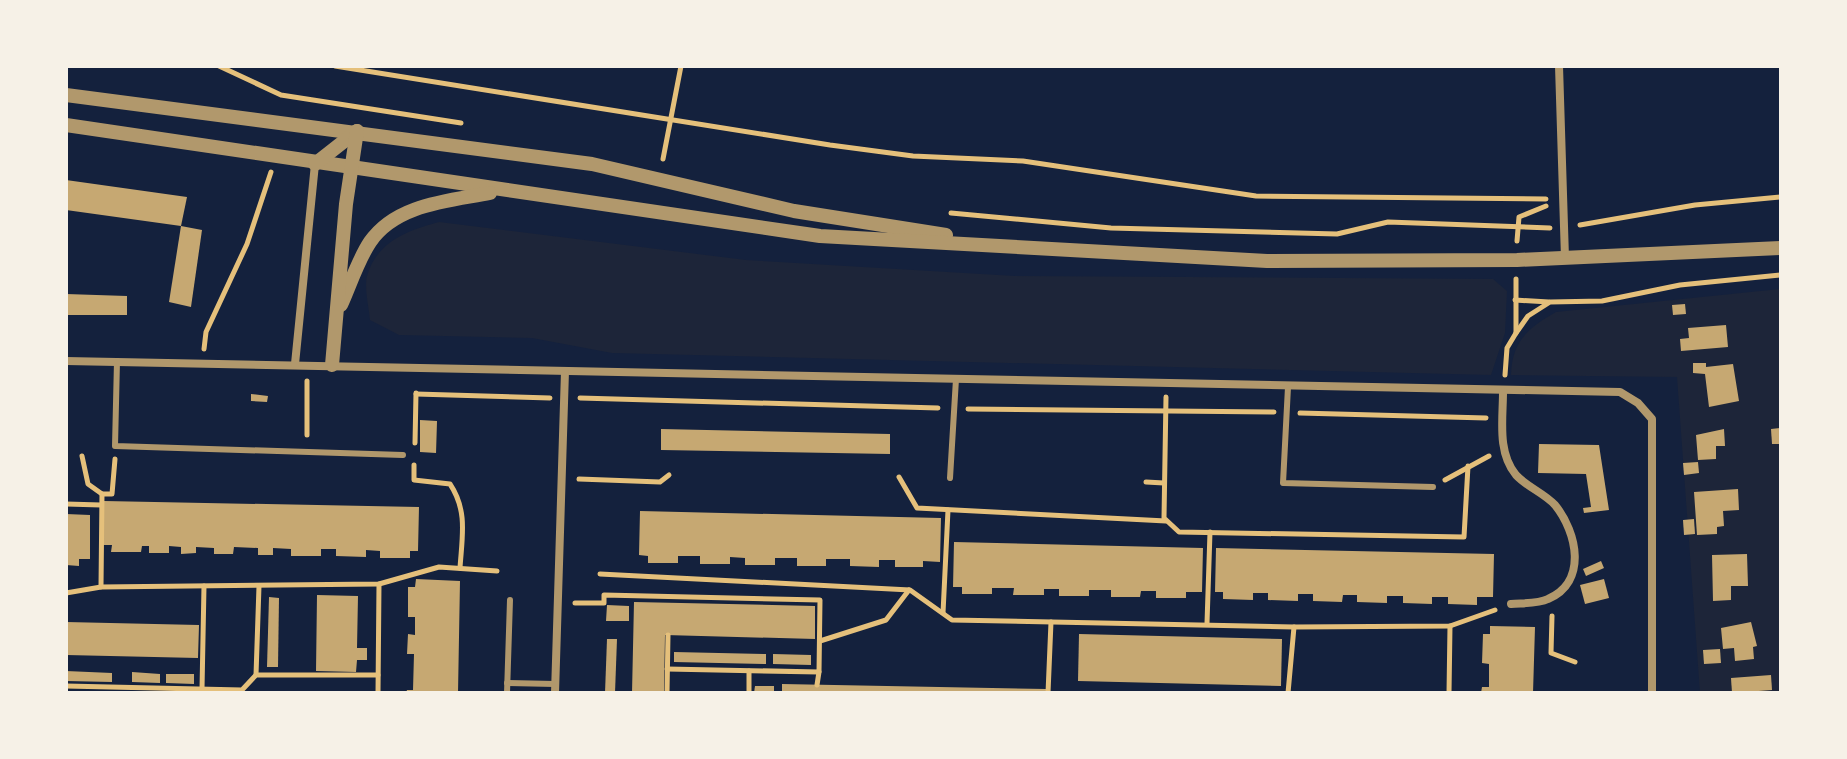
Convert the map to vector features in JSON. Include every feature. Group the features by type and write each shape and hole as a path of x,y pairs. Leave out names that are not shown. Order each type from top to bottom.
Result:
{"street":[{"path":"1559,66 1563,200 1567,227 1565,258"},
{"path":"66,95 592,164 794,211 1025,247"},
{"path":"66,125 820,236 1267,261 1517,260 1781,248"},
{"path":"295,364 315,164 357,131"},
{"path":"332,365 357,131"},
{"path":"335,316 371,241 396,217 417,208 501,191"},
{"path":"66,361 1620,392 1638,403 1652,419 1652,693"},
{"path":"555,688 565,371"},
{"path":"1503,392 1505,450 1516,474 1553,503 1572,530 1576,562 1566,586 1548,600 1511,604"}],"lane":[{"path":"117,360 115,446 403,455"},
{"path":"950,478 956,379"},
{"path":"1288,387 1283,483 1433,487"},
{"path":"507,693 510,600"},
{"path":"507,683 555,688"}],"path":[{"path":"219,66 281,95 476,125"},
{"path":"335,66 830,145 913,156 1023,161 1256,196 1563,200"},
{"path":"662,160 681,66"},
{"path":"649,157 677,163"},
{"path":"202,362 206,332 225,295 270,180"},
{"path":"948,213 1111,228 1337,234 1388,222 1516,229 1567,227 1695,205 1781,197"},
{"path":"1516,333 1516,229 1519,217 1563,200"},
{"path":"1515,300 1602,301 1680,285 1781,275"},
{"path":"1503,392 1507,348 1528,316 1550,302"},
{"path":"306,452 307,364"},
{"path":"417,367 414,480 450,484 459,498 464,517 460,568"},
{"path":"1167,384 1164,518 1179,532 1464,537 1468,466"},
{"path":"82,456 88,484 102,494 112,494 115,446"},
{"path":"1433,487 1468,466 1505,450"},
{"path":"562,478 660,482 669,475"},
{"path":"899,477 917,508 1167,521"},
{"path":"1146,482 1164,483"},
{"path":"101,587 102,494"},
{"path":"66,504 101,505"},
{"path":"943,613 948,510"},
{"path":"1207,623 1210,532"},
{"path":"66,593 101,587 379,584 439,567 497,571"},
{"path":"600,574 910,590 952,620 1294,627 1450,626 1511,604"},
{"path":"378,693 379,584"},
{"path":"817,685 820,585"},
{"path":"202,689 204,586"},
{"path":"66,686 93,690 242,690 256,675 259,586"},
{"path":"820,641 886,620 910,590"},
{"path":"558,603 604,603 604,595 668,600 820,600"},
{"path":"1552,612 1551,653 1575,662"},
{"path":"1048,693 1051,622"},
{"path":"1449,693 1450,626"},
{"path":"1288,693 1294,627"},
{"path":"667,693 668,635"},
{"path":"667,669 819,672"},
{"path":"749,671 749,693"},
{"path":"256,675 378,675"}],"shaded area":[{"path":"439,222 746,260 1015,276 1493,279 1507,291 1505,333 1491,375 612,353 532,338 399,335 370,320 367,276 378,254 386,246 406,233"},
{"path":"1781,289 1781,693 1700,693 1677,377 1511,375 1512,363 1523,337 1556,312"}],"building":[{"path":"66,180 187,197 181,226 66,210"},
{"path":"181,226 202,230 191,307 169,302"},
{"path":"66,294 127,296 127,315 66,315"},
{"path":"1685,304 1686,314 1673,315 1672,305"},
{"path":"1726,325 1728,347 1681,351 1680,339 1689,338 1688,328"},
{"path":"1693,363 1706,363 1706,367 1733,364 1739,401 1709,407 1705,374 1693,373"},
{"path":"251,394 268,396 267,402 251,401"},
{"path":"420,420 437,421 436,453 420,452"},
{"path":"1781,428 1781,444 1772,444 1771,429"},
{"path":"661,429 890,434 890,454 661,450"},
{"path":"1724,429 1725,446 1716,446 1716,459 1698,460 1696,435"},
{"path":"1539,444 1599,445 1609,510 1584,513 1583,508 1591,507 1586,474 1538,473"},
{"path":"1698,462 1699,473 1684,475 1683,463"},
{"path":"1738,489 1739,510 1723,511 1724,526 1717,527 1717,534 1697,535 1694,492"},
{"path":"104,501 419,507 418,551 410,551 410,558 380,558 380,551 366,550 366,557 336,556 336,549 321,549 321,556 291,556 291,549 273,548 273,555 258,555 258,548 234,547 233,554 214,554 214,548 196,547 196,553 181,554 181,547 169,546 169,553 149,553 149,546 142,546 141,552 111,552 112,545 103,545"},
{"path":"640,511 941,518 940,562 923,561 923,567 895,567 895,560 879,560 879,567 850,566 850,559 826,559 826,566 797,566 797,558 775,558 775,565 745,565 745,558 730,557 730,564 700,564 700,556 678,556 678,563 648,563 648,556 639,555"},
{"path":"66,514 90,515 90,559 79,559 79,566 66,565"},
{"path":"1694,519 1695,534 1684,535 1683,520"},
{"path":"954,542 1203,548 1202,592 1186,592 1186,598 1156,598 1156,591 1141,591 1140,597 1111,597 1111,590 1089,590 1089,596 1059,596 1059,589 1044,589 1044,595 1013,595 1014,588 992,588 992,594 962,594 962,587 953,587"},
{"path":"1216,548 1494,554 1493,597 1477,597 1477,605 1448,604 1448,597 1432,597 1432,604 1403,603 1403,596 1387,596 1387,603 1357,602 1357,595 1343,595 1342,602 1313,601 1313,594 1298,594 1298,601 1268,600 1268,593 1253,593 1253,600 1223,599 1223,592 1215,592"},
{"path":"1747,554 1748,586 1731,586 1731,600 1713,601 1712,555"},
{"path":"1601,561 1604,568 1586,576 1583,569"},
{"path":"416,579 460,581 458,693 406,693 413,690 414,654 407,654 408,634 415,635 415,617 408,617 408,587 415,587"},
{"path":"1604,579 1609,598 1585,604 1580,585"},
{"path":"317,595 358,596 357,648 367,648 367,660 357,660 356,672 316,671"},
{"path":"269,597 279,598 278,667 267,667"},
{"path":"634,602 815,606 815,639 665,635 664,693 632,693"},
{"path":"607,605 629,606 629,621 606,621"},
{"path":"66,622 199,625 198,658 66,655"},
{"path":"1751,622 1757,646 1753,647 1754,659 1735,661 1734,648 1723,649 1721,628"},
{"path":"1490,626 1535,627 1533,693 1481,693 1482,687 1489,687 1489,664 1482,663 1483,634 1490,634"},
{"path":"1079,634 1282,639 1281,686 1078,681"},
{"path":"607,639 617,639 615,693 605,693"},
{"path":"1720,649 1721,663 1704,664 1703,650"},
{"path":"674,652 766,654 766,664 674,662"},
{"path":"773,654 811,655 811,665 773,664"},
{"path":"66,671 112,673 112,682 66,681"},
{"path":"132,672 160,674 160,683 132,682"},
{"path":"166,674 194,674 194,684 166,683"},
{"path":"1771,675 1772,690 1732,693 1731,678"},
{"path":"782,684 1046,689 1046,693 782,693"},
{"path":"755,686 774,686 774,693 754,693"}]}
